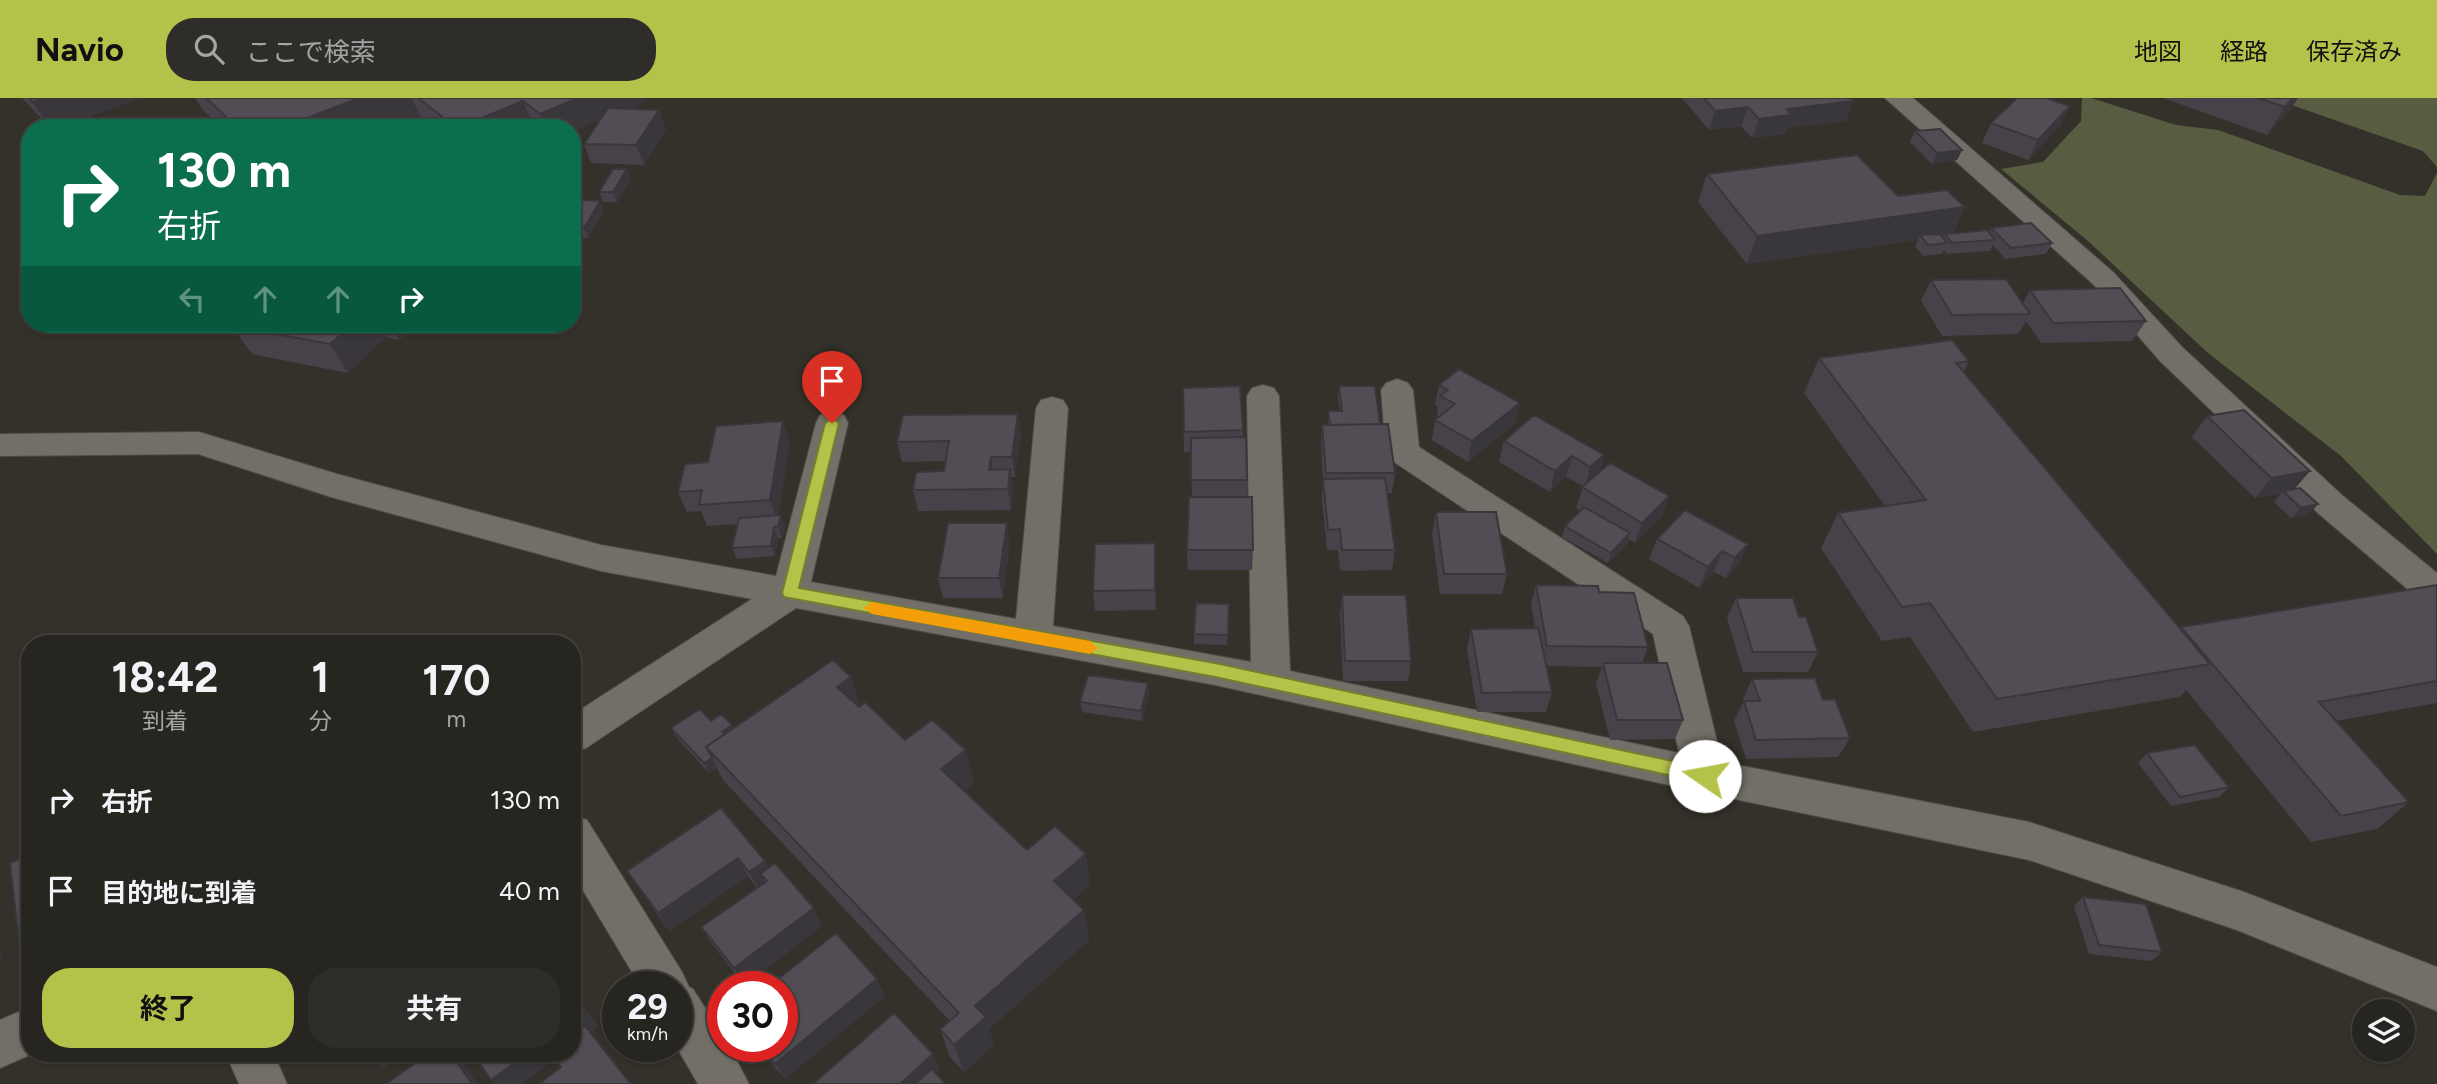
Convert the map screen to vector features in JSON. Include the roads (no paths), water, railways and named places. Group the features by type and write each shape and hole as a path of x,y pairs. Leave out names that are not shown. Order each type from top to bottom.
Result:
{"street":[{"path":"1898,98 2103,278 2171,354 2331,505 2437,593"},
{"path":"1397,390 1403,452 1670,626 1705,776"},
{"path":"1263,396 1271,682"},
{"path":"1033,638 1052,408"},
{"path":"581,730 790,593 832,423"},
{"path":"0,445 199,443 331,485 601,558 1271,682 1705,776 2029,841 2244,912 2437,989"},
{"path":"581,848 656,971"},
{"path":"693,1031 725,1084"},
{"path":"0,1045 21,1034"},
{"path":"253,1062 263,1084"}]}
